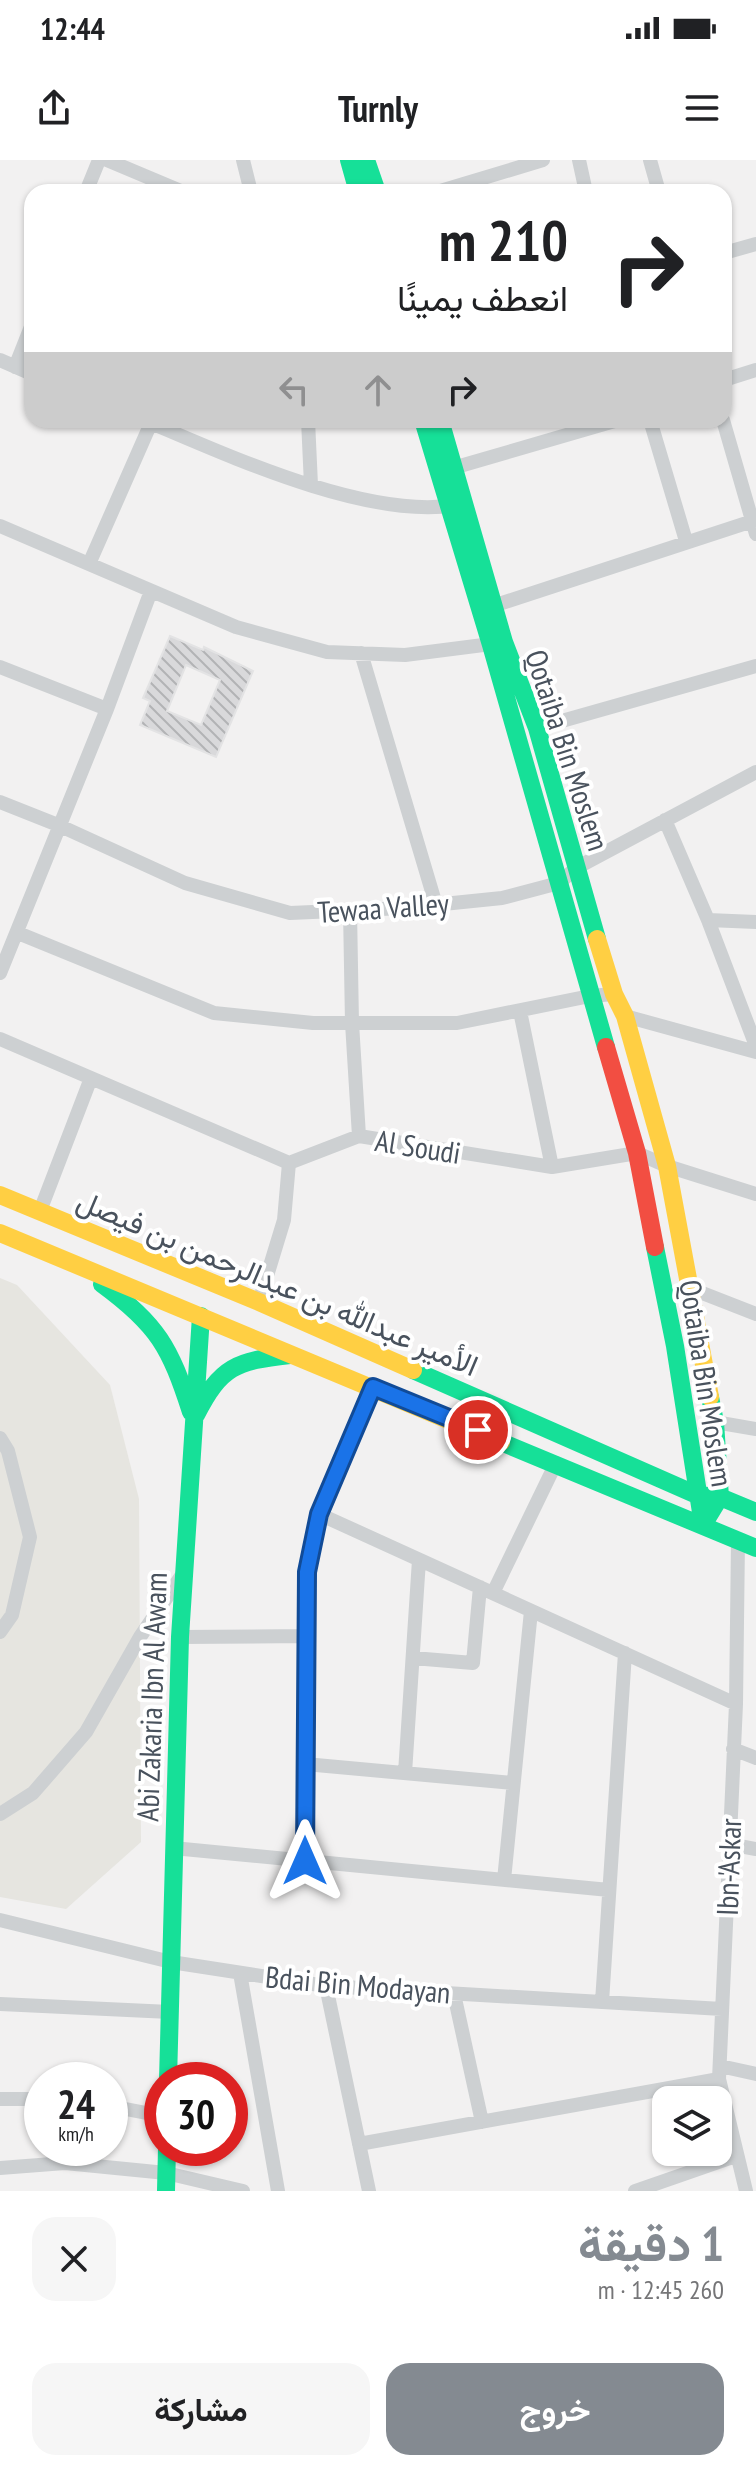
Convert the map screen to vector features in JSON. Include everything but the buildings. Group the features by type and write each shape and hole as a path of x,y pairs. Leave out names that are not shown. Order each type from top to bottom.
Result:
{"street":[{"path":"89,184 99,160"},
{"path":"107,160 164,184"},
{"path":"243,160 249,184"},
{"path":"349,160 356,184"},
{"path":"366,160 374,184"},
{"path":"490,184 515,164 543,160"},
{"path":"579,160 584,184"},
{"path":"650,160 657,184"},
{"path":"732,251 756,244"},
{"path":"15,367 24,344"},
{"path":"0,360 24,371"},
{"path":"732,378 756,370"},
{"path":"89,564 145,428"},
{"path":"163,428 311,485 393,506 456,505"},
{"path":"308,428 311,485"},
{"name":"Qotaiba Bin Moslem","path":"426,428 496,605 498,644 537,728 576,868 614,994 625,1016 667,1166 715,1422 720,1497 703,1525"},
{"name":"Qotaiba Bin Moslem","path":"442,428 453,468 456,505 498,644 559,883 637,1153 675,1346 703,1525"},
{"path":"453,468 590,428"},
{"path":"652,428 686,541"},
{"path":"496,605 686,541 755,525 725,428"},
{"path":"0,526 236,627 327,652 405,655 498,644"},
{"path":"0,973 107,709 151,591"},
{"path":"361,653 436,905"},
{"path":"537,728 756,666"},
{"path":"0,667 107,709"},
{"name":"Tewaa Valley","path":"0,802 185,883 290,913 502,898 559,883 576,868 755,776"},
{"path":"665,820 708,920 756,1049"},
{"path":"350,910 352,1023 359,1136"},
{"path":"708,920 756,922"},
{"path":"18,933 214,1013 313,1023 457,1023 614,994"},
{"path":"520,1011 552,1167"},
{"path":"625,1016 756,1049"},
{"path":"0,1039 289,1163 284,1220 259,1302"},
{"path":"40,1211 91,1078"},
{"name":"Al Soudi","path":"289,1163 359,1136 552,1167 637,1153"},
{"path":"637,1153 667,1166 756,1194"},
{"name":"الأمير عبدالله بن عبدالرحمن بن فيصل","path":"0,1195 259,1302 697,1495 720,1497 756,1512"},
{"name":"الأمير عبدالله بن عبدالرحمن بن فيصل","path":"0,1233 756,1548"},
{"name":"الأمير عبدالله بن عبدالرحمن بن فيصل","path":"74,1263 120,1297 153,1329 172,1358 194,1419"},
{"path":"692,1289 756,1314"},
{"name":"Abi Zakaria Ibn Al Awam","path":"169,2062 180,1637 201,1316"},
{"name":"الأمير عبدالله بن عبدالرحمن بن فيصل","path":"194,1419 215,1381 232,1368 259,1359 294,1355"},
{"path":"305,1861 307,1572 319,1514 373,1387"},
{"path":"715,1422 756,1429"},
{"path":"0,1438 8,1451 30,1537 12,1615 0,1632"},
{"path":"413,1658 473,1663 486,1590 556,1463"},
{"path":"319,1514 736,1704"},
{"name":"Ibn-'Askar","path":"738,1540 736,1704 720,2073 746,2191"},
{"path":"405,1773 419,1560"},
{"path":"0,1814 33,1793 86,1732 140,1637 184,1571"},
{"path":"504,1880 531,1611"},
{"path":"180,1637 305,1636"},
{"path":"602,2002 625,1653"},
{"path":"733,1749 756,1758"},
{"path":"305,1764 513,1783"},
{"path":"729,1844 756,1849"},
{"path":"173,1848 609,1890"},
{"name":"Bdai Bin Modayan","path":"0,1920 171,1962 326,1986 722,2009"},
{"path":"240,1973 278,2191"},
{"path":"326,1986 369,2191"},
{"path":"454,1994 482,2122"},
{"path":"0,2004 170,2012"},
{"path":"359,2144 720,2073 756,2074"},
{"path":"0,2099 24,2099"},
{"path":"635,2191 736,2156"},
{"path":"0,2168 65,2163 166,2182 239,2191"}],"shaded area":[{"path":"0,1278 17,1285 110,1385 139,1499 141,1842 66,1909 0,1897"}],"traffic: fast":[{"path":"349,160 356,184"},
{"path":"366,160 374,184"},
{"path":"425,428 606,1047"},
{"path":"442,428 504,642 537,728 597,939"},
{"path":"655,1247 675,1346 703,1525"},
{"path":"102,1284 137,1312 160,1339 176,1370 191,1412"},
{"path":"168,2062 180,1637 201,1316"},
{"path":"196,1415 214,1386 232,1369 256,1360 290,1355"},
{"path":"413,1370 697,1495 720,1497 756,1512"},
{"path":"703,1525 720,1497 715,1422 710,1397"},
{"path":"501,1442 756,1548"},
{"path":"166,2191 167,2166"}],"traffic: slow":[{"path":"597,939 614,994 625,1016 667,1166 710,1397"},
{"path":"0,1195 259,1302 413,1370"},
{"path":"0,1233 501,1442"}],"traffic: jam":[{"path":"606,1047 637,1153 655,1247"}],"route":[{"path":"305,1861 307,1572 319,1514 373,1387 478,1430"}]}
